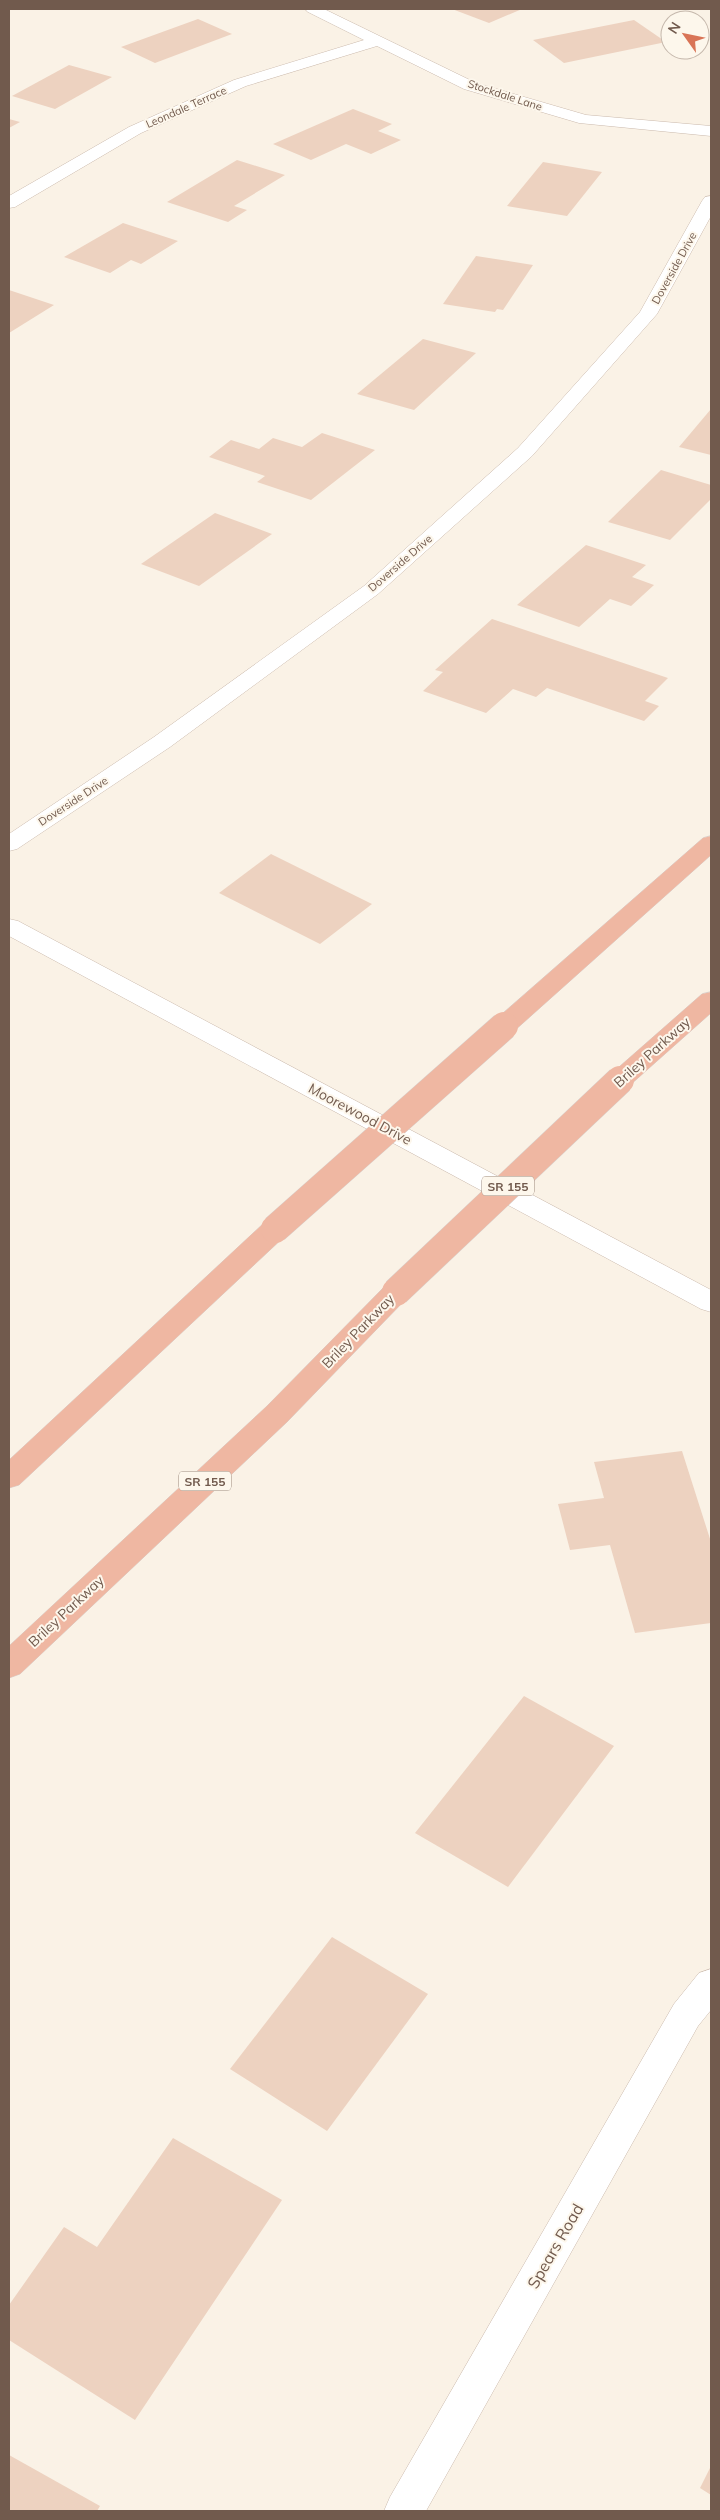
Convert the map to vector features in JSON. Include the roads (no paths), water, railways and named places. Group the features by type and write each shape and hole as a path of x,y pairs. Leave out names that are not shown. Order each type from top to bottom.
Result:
{"highway":[{"path":"9,1477 275,1229 711,843"},
{"name":"Briley Parkway","path":"9,1665 277,1414 396,1292 620,1080 711,1000"}],"street":[{"name":"Stockdale Lane","path":"313,9 470,86 585,120 711,131"},
{"name":"Leondale Terrace","path":"9,203 135,130 240,83 377,41"},
{"name":"Doverside Drive","path":"9,844 162,742 371,590 525,452 648,314 711,201"},
{"name":"Moorewood Drive","path":"9,926 711,1302"},
{"name":"Spears Road","path":"404,2511 686,2016 711,1984"}]}
